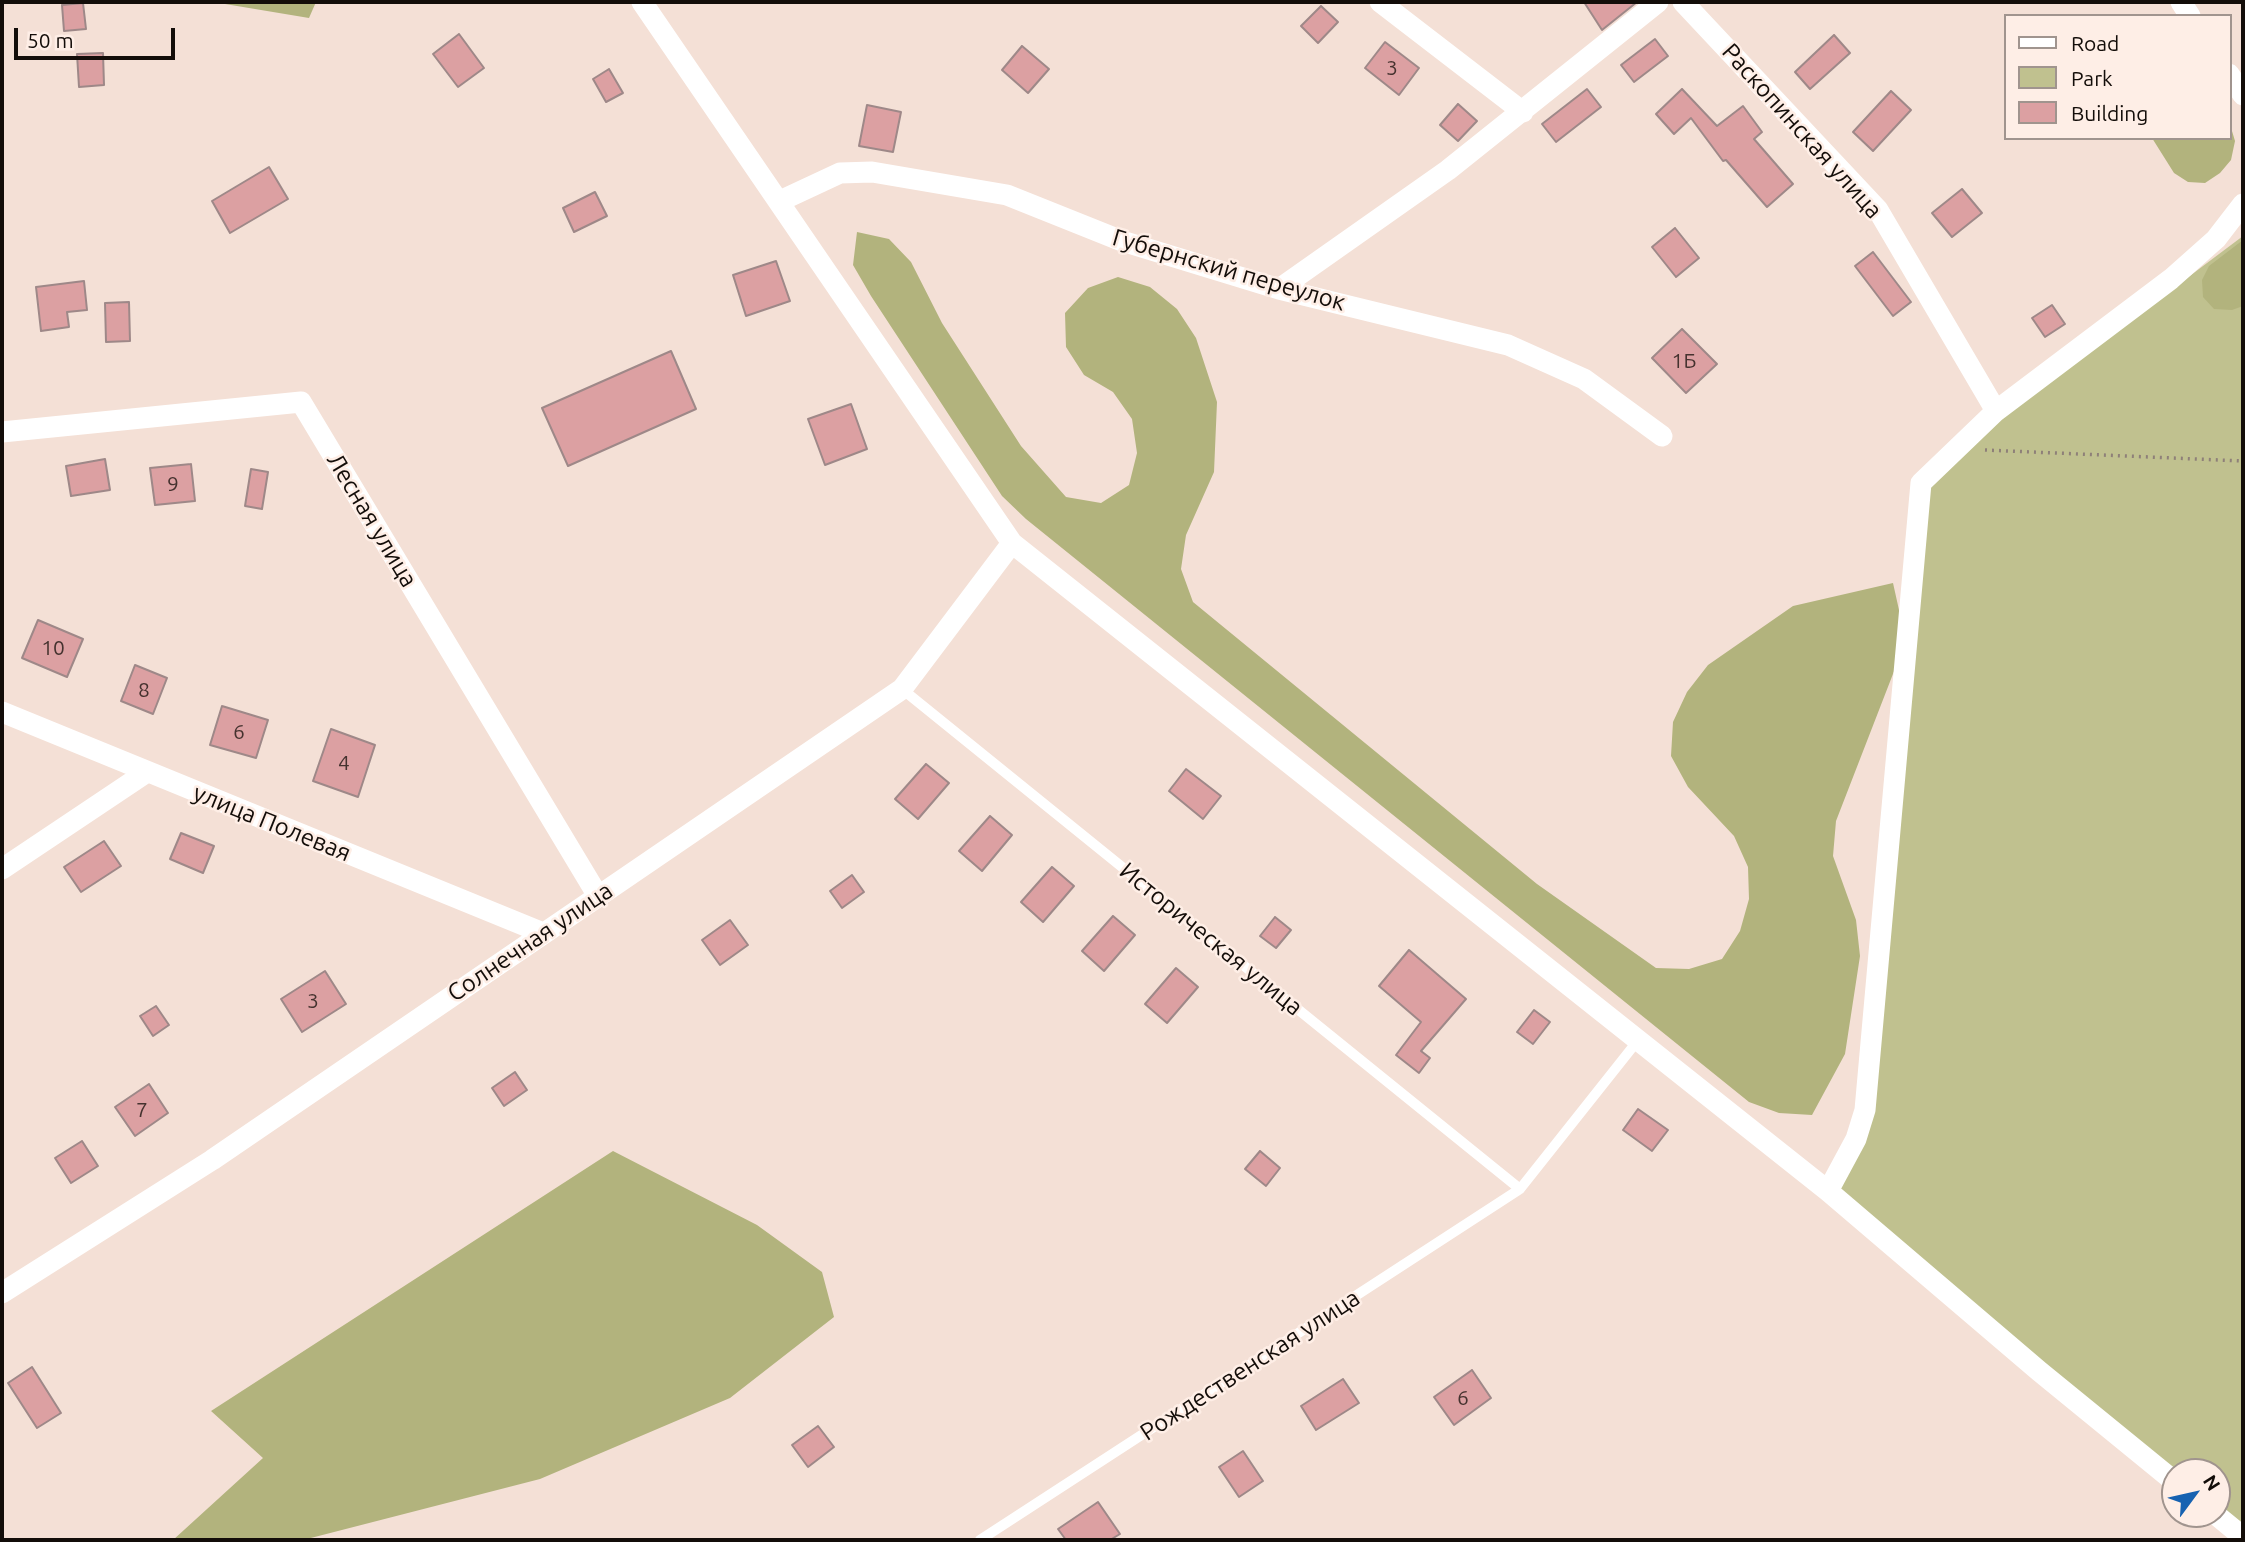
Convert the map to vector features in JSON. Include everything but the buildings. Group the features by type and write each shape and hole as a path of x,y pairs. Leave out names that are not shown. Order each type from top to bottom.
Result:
{"street":[{"path":"642,2 1013,543 1828,1191 2028,1362 2161,1471"},
{"path":"1380,2 1523,112"},
{"path":"1279,289 1448,170 1658,2"},
{"name":"Раскопинская улица","path":"1683,2 1878,210 1996,411"},
{"path":"2231,77 2243,95"},
{"name":"Губернский переулок","path":"780,201 841,173 872,172 1007,195 1122,241 1279,289 1508,345 1584,379 1662,436"},
{"path":"1828,1191 1856,1139 1865,1110 1922,483 1996,411 2171,279 2216,239 2243,204"},
{"name":"Лесная улица","path":"2,432 301,402 598,896"},
{"name":"Солнечная улица","path":"2,1293 212,1160 902,689 1013,543"},
{"name":"улица Полевая","path":"2,712 543,933"},
{"path":"2,869 147,772"}],"lane":[{"name":"Историческая улица","path":"902,689 1520,1189"},
{"name":"Рождественская улица","path":"980,1540 1520,1189 1639,1039"}],"path":[{"path":"1959,449 2243,461"}],"green space":[{"path":"213,2 316,2 309,18"},
{"path":"2231,128 2235,141 2231,160 2220,173 2205,183 2188,182 2174,173 2153,140 2231,140"},
{"path":"857,232 889,239 911,262 942,323 1021,446 1066,497 1101,503 1129,485 1137,453 1132,419 1113,392 1084,375 1066,347 1065,313 1088,288 1118,277 1150,287 1177,309 1196,338 1217,402 1214,472 1186,535 1181,569 1193,602 1537,884 1656,968 1689,969 1722,959 1740,931 1749,899 1748,867 1734,836 1688,787 1671,756 1673,722 1687,692 1708,665 1793,606 1893,583 1903,628 1898,661 1836,821 1833,856 1856,920 1860,956 1845,1054 1812,1115 1779,1113 1749,1102 1026,519 1002,496 871,296 853,265"},
{"path":"2243,236 2243,1537 2231,1526 2231,1458 2161,1458 2161,1461 1828,1191 1865,1109 1921,483 1959,449"},
{"path":"2243,240 2243,306 2232,310 2214,309 2203,297 2202,280 2209,266"},
{"path":"613,1151 757,1225 822,1272 834,1317 730,1398 540,1479 303,1540 173,1540 263,1458 211,1411"}]}
